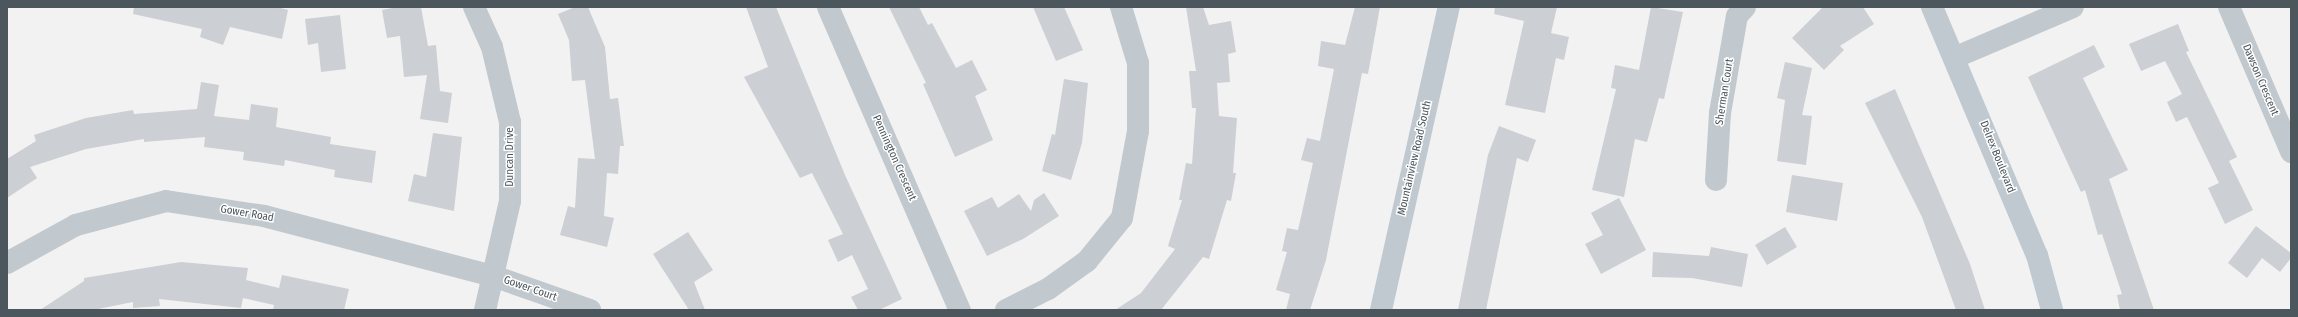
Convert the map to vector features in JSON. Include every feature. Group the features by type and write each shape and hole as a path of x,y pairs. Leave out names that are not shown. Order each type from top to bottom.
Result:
{"street":[{"name":"Duncan Drive","path":"474,7 492,47 510,122 510,201 485,310"},
{"name":"Pennington Crescent","path":"828,7 960,310"},
{"path":"1006,310 1048,290 1087,261 1122,218 1138,131 1138,64 1121,7"},
{"name":"Mountainview Road South","path":"1381,310 1449,7"},
{"name":"Sherman Court","path":"1716,180 1720,113 1737,16 1745,7"},
{"name":"Delrex Boulevard","path":"1932,7 1956,57 2037,255 2052,310"},
{"path":"1956,57 2073,7"},
{"name":"Dawson Crescent","path":"2229,7 2291,152"},
{"name":"Gower Road","path":"7,263 76,226 166,201 264,216 493,276"},
{"name":"Gower Court","path":"493,276 590,310"}],"building":[{"path":"134,7 277,7 288,10 282,39 230,27 223,45 200,37 202,29 133,14"},
{"path":"398,7 421,7 428,46 436,45 440,91 452,93 448,123 420,119 427,75 404,77 400,36 387,38 382,10"},
{"path":"575,7 588,7 605,47 610,99 618,98 624,146 620,146 618,174 607,173 604,216 614,218 607,247 560,235 568,206 575,208 578,158 595,159 585,80 572,81 569,40 558,14"},
{"path":"746,7 776,7 845,175 902,299 879,310 858,310 851,297 868,289 852,255 838,262 828,240 843,234 812,173 800,178 744,77 768,67"},
{"path":"889,7 919,7 928,25 932,23 956,68 972,60 987,90 975,96 993,140 955,157 923,84 926,83"},
{"path":"1033,7 1064,7 1083,50 1056,61"},
{"path":"1186,7 1203,7 1209,25 1231,21 1236,52 1228,54 1230,82 1217,83 1219,116 1237,118 1233,173 1236,173 1231,201 1227,200 1209,259 1203,257 1161,310 1115,310 1141,293 1175,249 1168,246 1182,200 1179,200 1186,163 1192,164 1196,108 1192,108 1189,71 1196,71"},
{"path":"1355,7 1380,7 1368,74 1362,73 1326,260 1310,310 1286,310 1290,294 1276,290 1287,252 1282,251 1287,228 1298,230 1313,163 1301,160 1307,138 1320,141 1334,69 1318,66 1321,41 1345,45"},
{"path":"1495,7 1557,7 1551,33 1569,37 1564,60 1556,58 1545,113 1505,105 1524,21 1494,14"},
{"path":"1651,7 1683,12 1664,99 1659,98 1647,142 1635,139 1624,197 1592,190 1616,89 1611,88 1615,65 1639,70"},
{"path":"1823,7 1863,7 1874,24 1840,46 1844,50 1824,70 1792,38"},
{"path":"340,15 346,69 321,72 318,43 308,45 305,19"},
{"path":"2178,24 2189,51 2186,52 2237,157 2229,161 2253,210 2225,224 2208,188 2219,183 2187,117 2176,122 2167,102 2182,94 2165,61 2141,71 2129,44"},
{"path":"2094,45 2105,67 2083,78 2128,170 2109,179 2154,310 2120,310 2117,295 2122,294 2102,234 2098,235 2085,190 2081,192 2028,77"},
{"path":"1785,62 1812,68 1802,115 1812,116 1806,165 1777,161 1785,100 1777,98"},
{"path":"1064,79 1088,83 1082,143 1071,180 1042,171 1052,134 1055,135"},
{"path":"201,82 219,85 214,116 249,120 251,104 278,108 276,127 331,137 330,144 376,151 372,183 334,177 335,170 285,160 284,166 243,160 244,152 204,147 205,137 144,142 144,139 86,149 30,167 37,178 7,198 7,159 36,141 34,135 86,118 133,110 134,114 197,109"},
{"path":"1895,89 1970,264 1985,310 1956,310 1922,217 1865,103"},
{"path":"1499,126 1536,140 1528,162 1517,158 1486,310 1458,310 1488,155"},
{"path":"433,133 462,137 454,211 408,201 414,174 426,177"},
{"path":"1792,175 1843,183 1837,221 1786,212"},
{"path":"1044,193 1059,216 1023,239 987,256 964,211 992,197 998,208 1019,194 1031,211 1034,200"},
{"path":"1619,198 1646,250 1601,274 1585,244 1603,235 1591,213"},
{"path":"2256,226 2291,253 2291,258 2280,272 2262,258 2247,278 2228,263"},
{"path":"1785,227 1797,247 1767,265 1755,245"},
{"path":"688,232 713,270 694,282 705,310 689,310 653,254"},
{"path":"1711,247 1748,254 1742,287 1692,278 1652,277 1653,252 1709,256"},
{"path":"181,262 248,268 246,280 279,288 282,275 349,289 344,310 273,310 274,305 243,298 241,308 159,299 160,306 133,308 133,302 93,310 40,310 84,281 84,278"}]}
